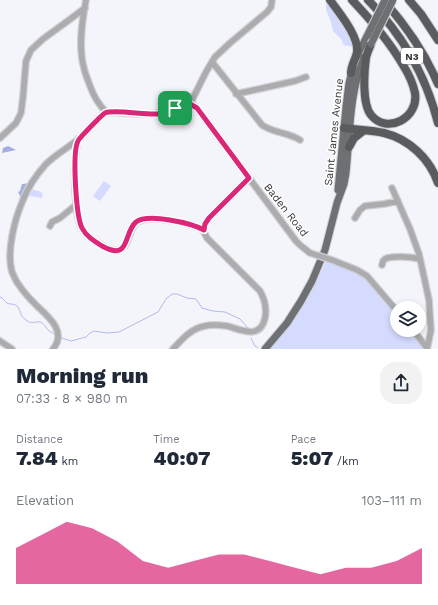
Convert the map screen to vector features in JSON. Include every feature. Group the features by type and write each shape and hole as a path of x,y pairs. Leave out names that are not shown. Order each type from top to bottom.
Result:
{"highway":[{"path":"330,0 344,20 355,40 357,53 351,73"},
{"path":"352,0 396,53 413,87 415,98 414,106 411,113 399,122 388,124 380,122 370,114 366,107 364,84 369,40"},
{"name":"N3","path":"368,0 390,24 411,55 427,88 438,123"},
{"name":"N3","path":"384,0 398,16 418,45 438,84"},
{"path":"410,0 438,40"},
{"path":"347,128 383,133 394,136 410,144 421,154 432,169 438,183"},
{"path":"349,147 354,138 363,131"}],"main road":[{"name":"Saint James Avenue","path":"265,349 301,301 312,281 325,250 337,202 347,128 356,80 384,0"},
{"name":"Saint James Avenue","path":"337,202 344,184 349,147 347,128 347,94 351,73 358,53 369,40 393,0"}],"street":[{"path":"86,0 81,45 83,68 99,105 106,112"},
{"path":"53,349 58,340 58,333 53,321 18,285 12,271 10,249 23,200 30,185 45,165 78,140 106,112 159,114 181,105 190,104 212,62 220,51 267,12 271,7 272,0"},
{"path":"0,138 16,123 21,113 24,97 26,61 31,50 39,42 85,8"},
{"path":"69,20 77,22 82,27"},
{"path":"212,62 262,126 291,135 300,140"},
{"path":"236,94 295,81 306,77"},
{"name":"Baden Road","path":"190,104 199,111 300,245 310,253 357,270 367,276 390,303"},
{"path":"78,140 75,173 79,221 84,232 90,238 112,250 119,250 124,247 135,223 146,218 178,222 199,227 204,230"},
{"path":"173,349 185,336 198,328 214,325 251,332 259,329 264,321 266,307 265,300 260,291 207,238 204,230 205,224 209,218 249,178"},
{"path":"392,188 417,247 420,259 434,330 428,348"},
{"path":"355,218 360,210 365,206 398,201"},
{"path":"50,226 52,222 60,218 77,204"},
{"path":"382,265 386,259 412,257 420,259"},
{"path":"419,337 428,348"},
{"path":"0,341 12,349"}],"shaded area":[{"path":"326,0 346,28 354,47 343,45 342,40 333,31 326,10"},
{"path":"8,146 16,150 2,153 3,148"},
{"path":"104,181 111,186 100,201 93,196"},
{"path":"30,183 18,210 20,196 18,192 20,191 22,184"},
{"path":"31,189 39,191 43,194 42,198 29,196"},
{"path":"327,259 362,273 390,304 390,337 417,337 426,349 270,349 308,298"}],"waterway":[{"path":"62,338 71,341 86,337 94,331 107,333 119,332 158,312 166,299 172,294 196,299 202,308 225,312 240,319 249,329"},
{"path":"0,297 7,303 17,306 26,320 32,323 38,322 44,324 49,331 54,334"},
{"path":"251,338 255,346 258,348"}],"route":[{"path":"185,104 194,105 249,178 209,218 205,224 204,230 184,223 146,218 135,223 124,247 115,251 109,249 90,238 84,232 79,221 75,173 78,140 106,112 155,114 175,108 185,104"}]}
